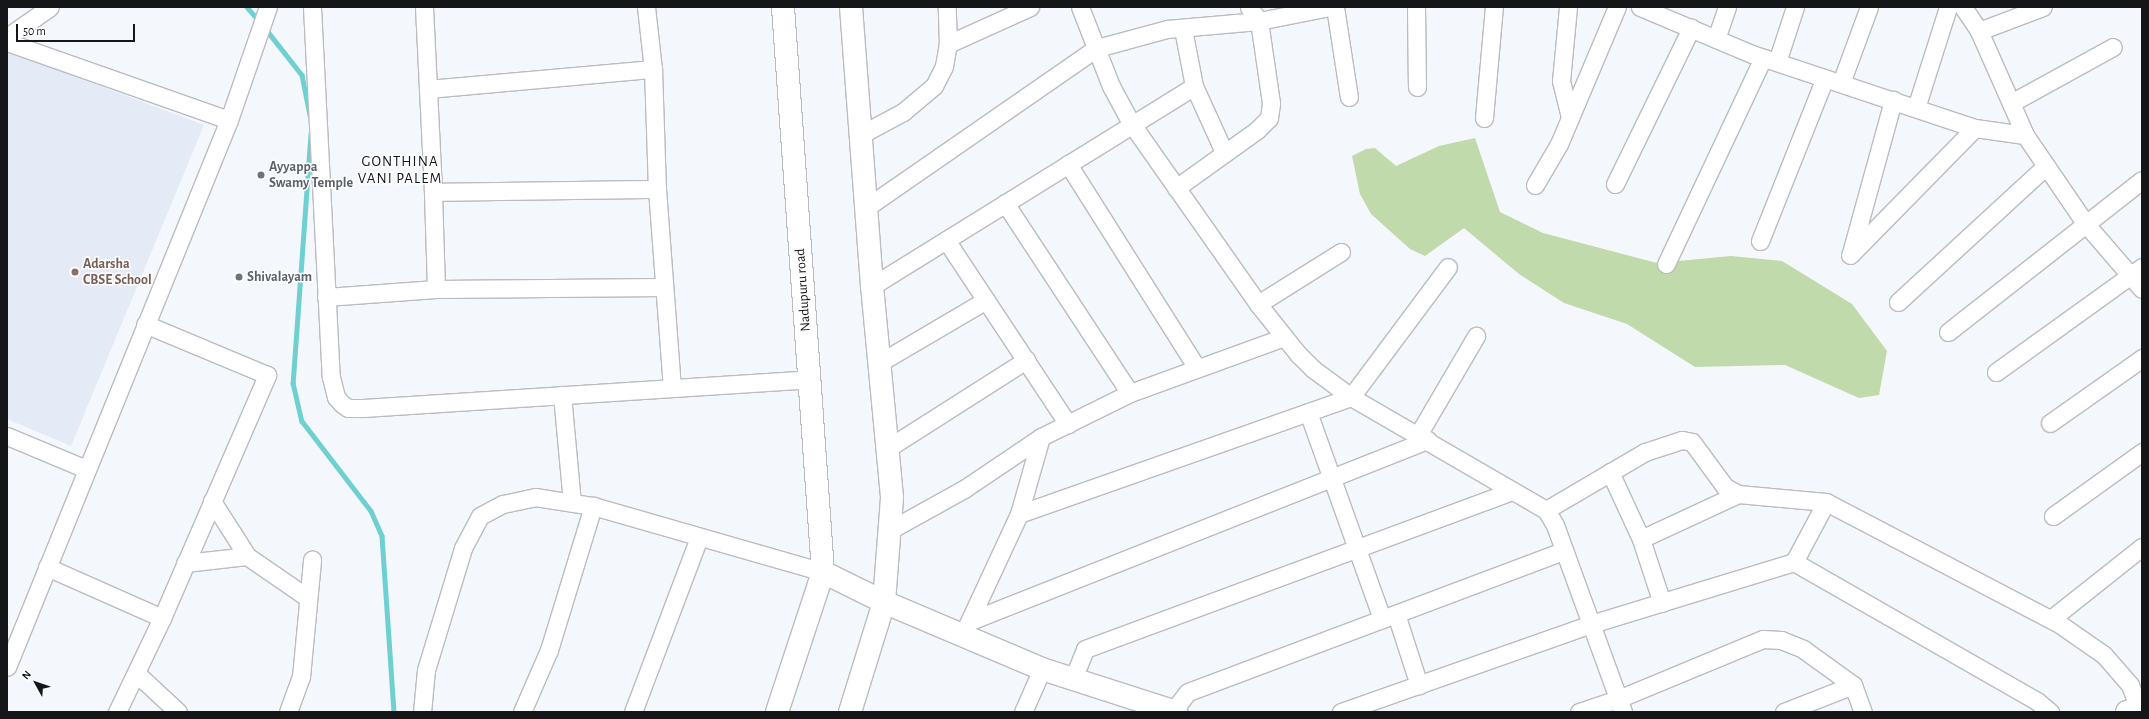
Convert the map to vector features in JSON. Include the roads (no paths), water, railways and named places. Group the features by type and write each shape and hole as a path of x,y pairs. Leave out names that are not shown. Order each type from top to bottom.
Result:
{"street":[{"path":"7,37 50,7"},
{"path":"312,7 331,377 336,397 348,408 809,379"},
{"path":"424,7 436,289"},
{"path":"646,7 653,69 657,190 672,387"},
{"name":"Nadupuru road","path":"783,7 823,572"},
{"path":"850,712 884,602 892,497 872,286 852,7"},
{"path":"862,134 903,112 934,86 944,66 948,44 947,7"},
{"path":"948,44 1030,7"},
{"path":"1080,7 1111,86 1131,123 1258,304 1284,337 1313,369 1351,397 1546,510 1564,551 1620,705"},
{"path":"1176,188 1224,152 1257,130 1269,118 1271,103 1259,21 1249,7"},
{"path":"866,207 1097,48 1161,31 1259,21 1330,7"},
{"path":"1335,7 1349,97"},
{"path":"1416,7 1417,87"},
{"path":"1484,118 1494,7"},
{"path":"1568,7 1561,81 1570,118"},
{"path":"1535,185 1559,144 1617,7"},
{"path":"1641,7 1770,60 1975,128 2025,135"},
{"path":"1716,39 1727,7"},
{"path":"1666,264 1770,60 1795,7"},
{"path":"1760,241 1833,81 1869,7"},
{"path":"1916,108 1948,7"},
{"path":"1964,7 1979,31 2025,135 2045,167 2085,223 2136,271 2142,289"},
{"path":"1979,31 2044,7"},
{"path":"7,667 86,469 229,120 267,9"},
{"path":"1616,184 1691,28"},
{"path":"1183,29 1194,86 1224,152"},
{"path":"7,42 229,120"},
{"path":"2011,103 2113,47"},
{"path":"428,89 653,69"},
{"path":"872,286 1131,123 1194,86"},
{"path":"1893,100 1850,255 1975,128"},
{"path":"1068,164 1197,368"},
{"path":"1898,302 2045,167"},
{"path":"1948,332 2085,223 2142,180"},
{"path":"433,192 657,190"},
{"path":"1005,203 1130,393"},
{"path":"946,240 1068,424"},
{"path":"1258,304 1341,252"},
{"path":"1018,514 1351,397 1448,267"},
{"path":"1996,372 2136,271"},
{"path":"326,297 436,289 664,287"},
{"path":"879,363 986,300"},
{"path":"117,712 162,618 267,375 145,324"},
{"path":"966,629 1330,478 1422,438 1476,336"},
{"path":"890,530 964,489 1041,437 1130,393 1284,337"},
{"path":"2050,423 2142,358"},
{"path":"888,448 1026,360"},
{"path":"562,394 572,503"},
{"path":"1308,412 1356,549 1389,617 1419,685"},
{"path":"7,436 86,469"},
{"path":"966,629 1018,514 1041,437"},
{"path":"1546,510 1645,452 1682,440 1692,442 1699,449 1714,474 1725,487 1738,494 1826,502 2051,619 2104,654 2130,685 2136,709"},
{"path":"2053,516 2142,452"},
{"path":"1610,472 1642,539 1662,603"},
{"path":"1074,679 1085,649 1513,491"},
{"path":"1642,539 1738,494"},
{"path":"422,712 426,670 434,636 463,548 480,516 503,504 535,497 593,506 823,572 884,602 966,629 1042,669 1175,712 1188,692 1564,551"},
{"path":"212,501 246,556 308,598"},
{"path":"1341,712 1591,624 1794,562 1826,502"},
{"path":"522,712 549,650 593,506"},
{"path":"633,712 699,537"},
{"path":"2051,619 2142,547"},
{"path":"185,563 246,556"},
{"path":"288,712 301,676 312,560"},
{"path":"1794,562 2038,702 2050,712"},
{"path":"47,567 162,618"},
{"path":"777,712 823,572"},
{"path":"1579,712 1620,705 1763,638 1781,640 1803,649 1853,685 1863,712"},
{"path":"1023,712 1042,669"},
{"path":"136,673 178,712"},
{"path":"1784,712 1853,685"}],"waterway":[{"path":"247,7 259,21"},
{"path":"265,28 302,75 310,115"},
{"path":"311,134 293,383 302,421 371,511 382,536 394,712"}],"place":[{"name":"Ayyappa Swamy Temple","path":"261,175"},
{"name":"Adarsha CBSE School","path":"75,272"},
{"name":"Shivalayam","path":"239,277"}],"district":[{"name":"GONTHINA VANI PALEM","path":"400,170"}]}
